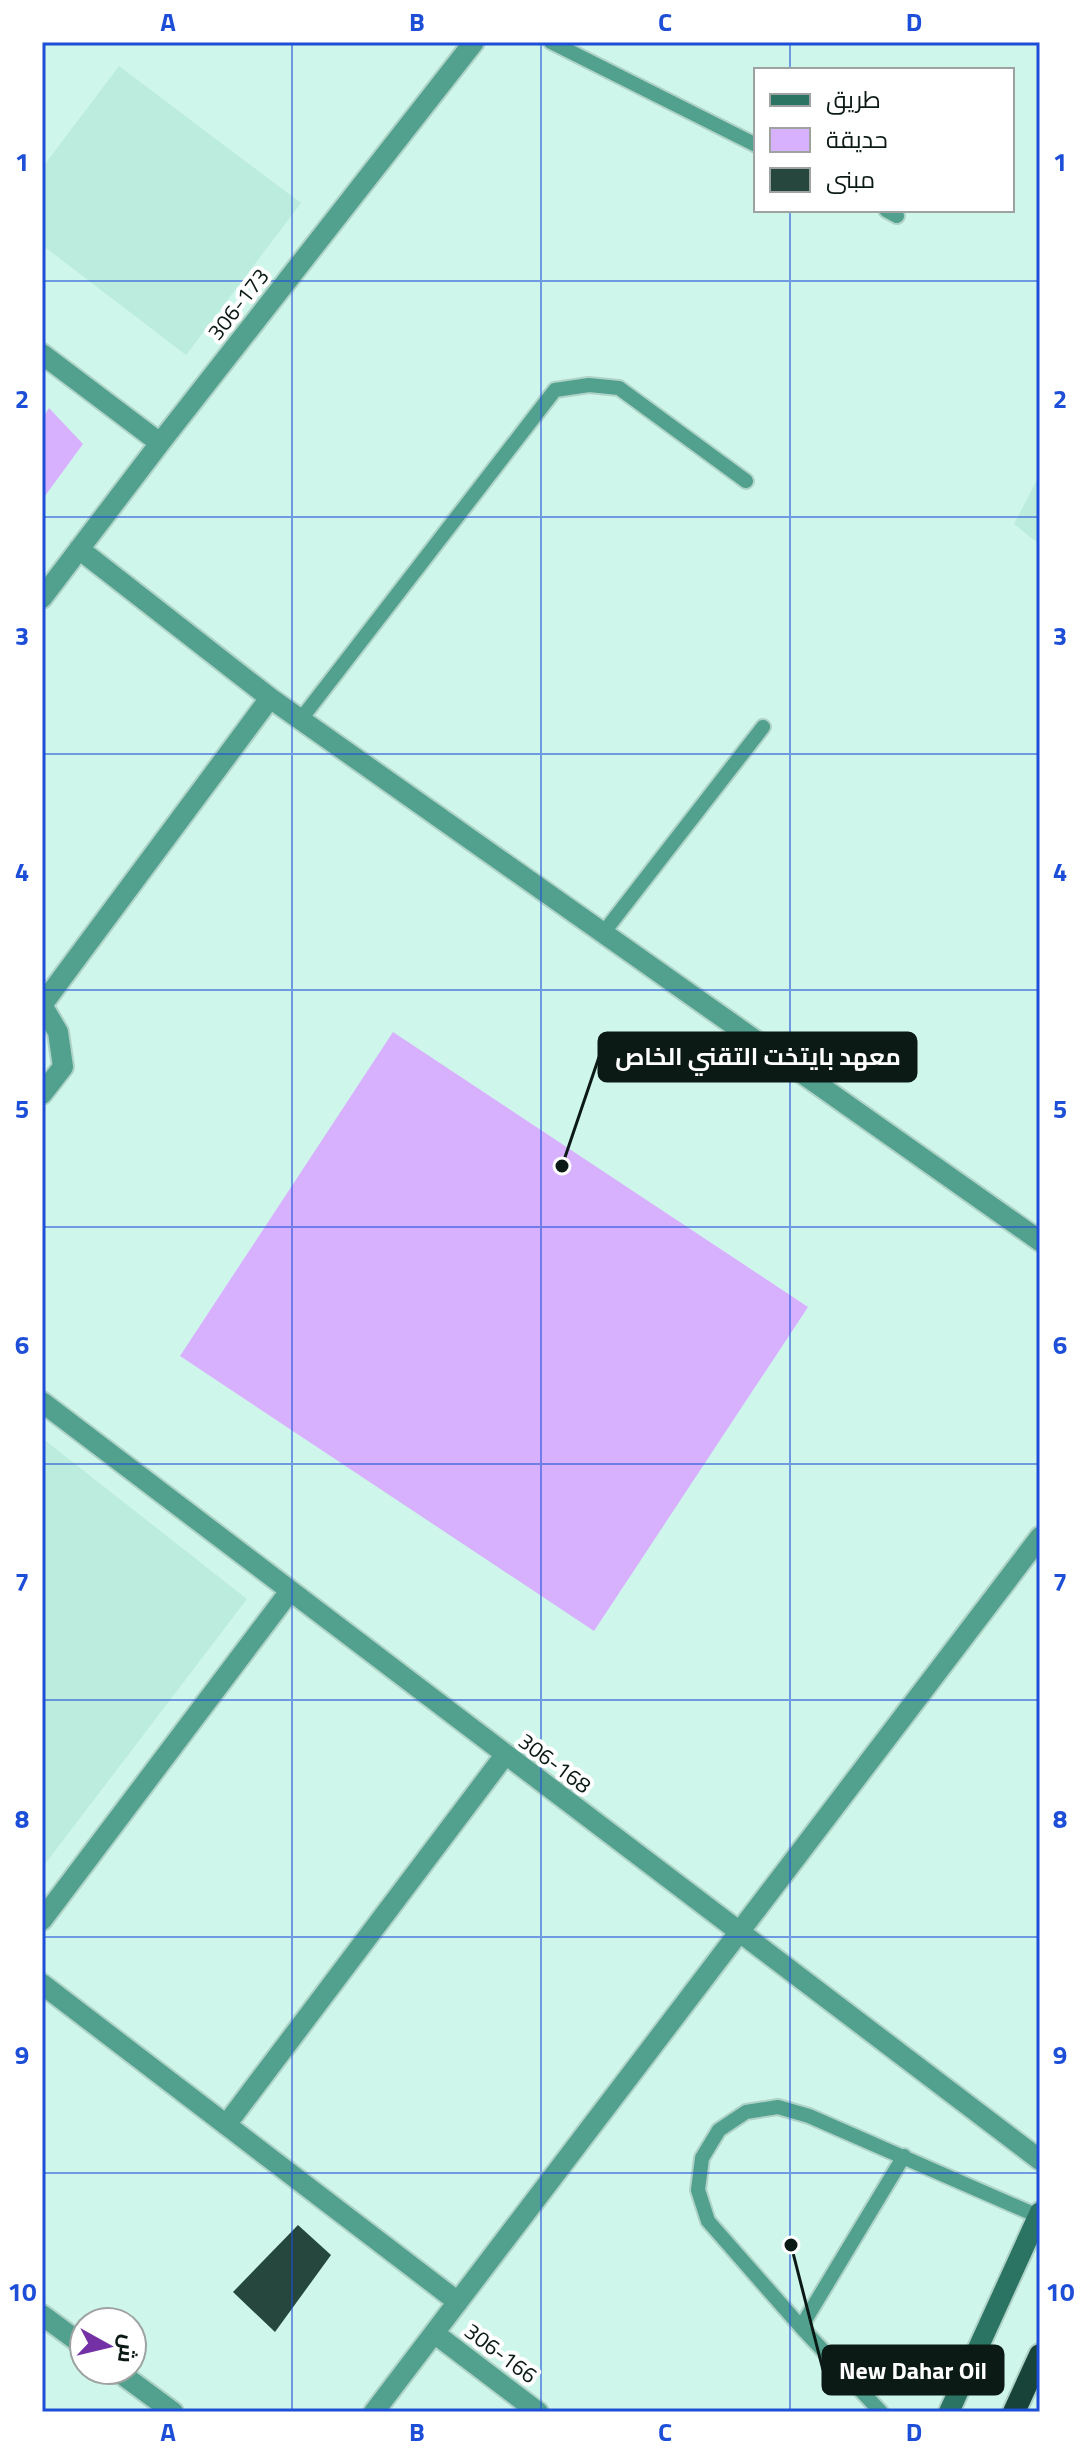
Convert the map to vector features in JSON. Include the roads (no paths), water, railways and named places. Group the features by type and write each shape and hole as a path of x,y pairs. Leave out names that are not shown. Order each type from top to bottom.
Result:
{"highway":[{"path":"1014,2412 1040,2355"}],"main road":[{"path":"949,2412 1039,2214"}],"street":[{"name":"306-173","path":"42,598 474,42"},
{"path":"42,354 160,443"},
{"path":"79,549 270,698 1040,1241"},
{"path":"42,1094 63,1067 58,1032 42,1005 270,698"},
{"name":"306-168","path":"42,1402 1040,2160"},
{"path":"374,2412 1040,1537"},
{"path":"42,1920 290,1591"},
{"path":"226,2125 505,1755"},
{"path":"42,1984 458,2302"},
{"path":"42,2315 68,2334"},
{"name":"306-166","path":"434,2333 538,2412"},
{"path":"138,2386 173,2412"}],"lane":[{"path":"551,42 754,144"},
{"path":"301,719 555,390 589,385 619,388 746,481"},
{"path":"604,932 763,727"},
{"path":"881,2412 708,2221 698,2190 702,2158 719,2130 746,2112 778,2107 809,2116 1039,2214"},
{"path":"801,2327 904,2156"}],"place":[{"name":"معهد بايتخت التقني الخاص","path":"562,1166"},
{"name":"New Dahar Oil","path":"791,2245"}]}
